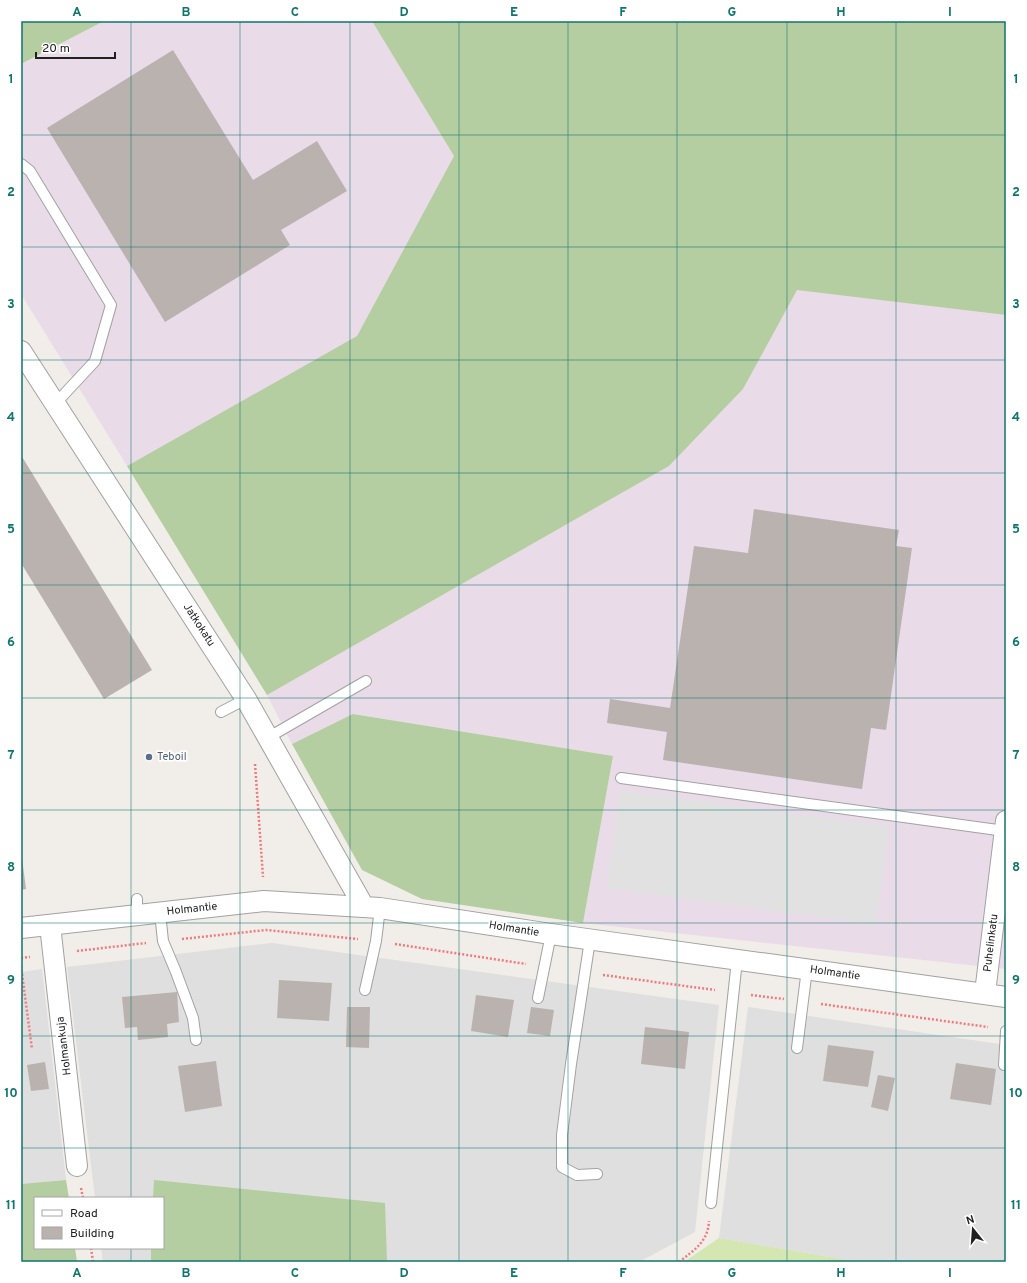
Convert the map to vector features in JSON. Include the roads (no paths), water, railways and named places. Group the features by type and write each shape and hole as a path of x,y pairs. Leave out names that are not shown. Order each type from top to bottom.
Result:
{"street":[{"name":"Jatkokatu","path":"21,351 246,699 372,908"},
{"name":"Puhelinkatu","path":"985,993 1005,826"},
{"name":"Holmantie","path":"21,928 50,925 137,907 160,913 264,901 372,908 590,940 1006,997"},
{"name":"Holmankuja","path":"50,925 78,1166"}],"lane":[{"path":"21,164 30,171 111,305 94,361 55,404"},
{"path":"269,737 366,681"},
{"path":"221,712 246,699"},
{"path":"621,778 1005,826"},
{"path":"365,990 376,941 372,908"},
{"path":"160,913 163,941 193,1018 196,1040"},
{"path":"538,998 551,934"},
{"path":"590,940 571,1064 562,1136 562,1167 577,1175 597,1174"},
{"path":"711,1203 737,960"},
{"path":"797,1048 807,969"},
{"path":"1004,1065 1006,1031"}],"place":[{"name":"Teboil","path":"149,757"}]}
